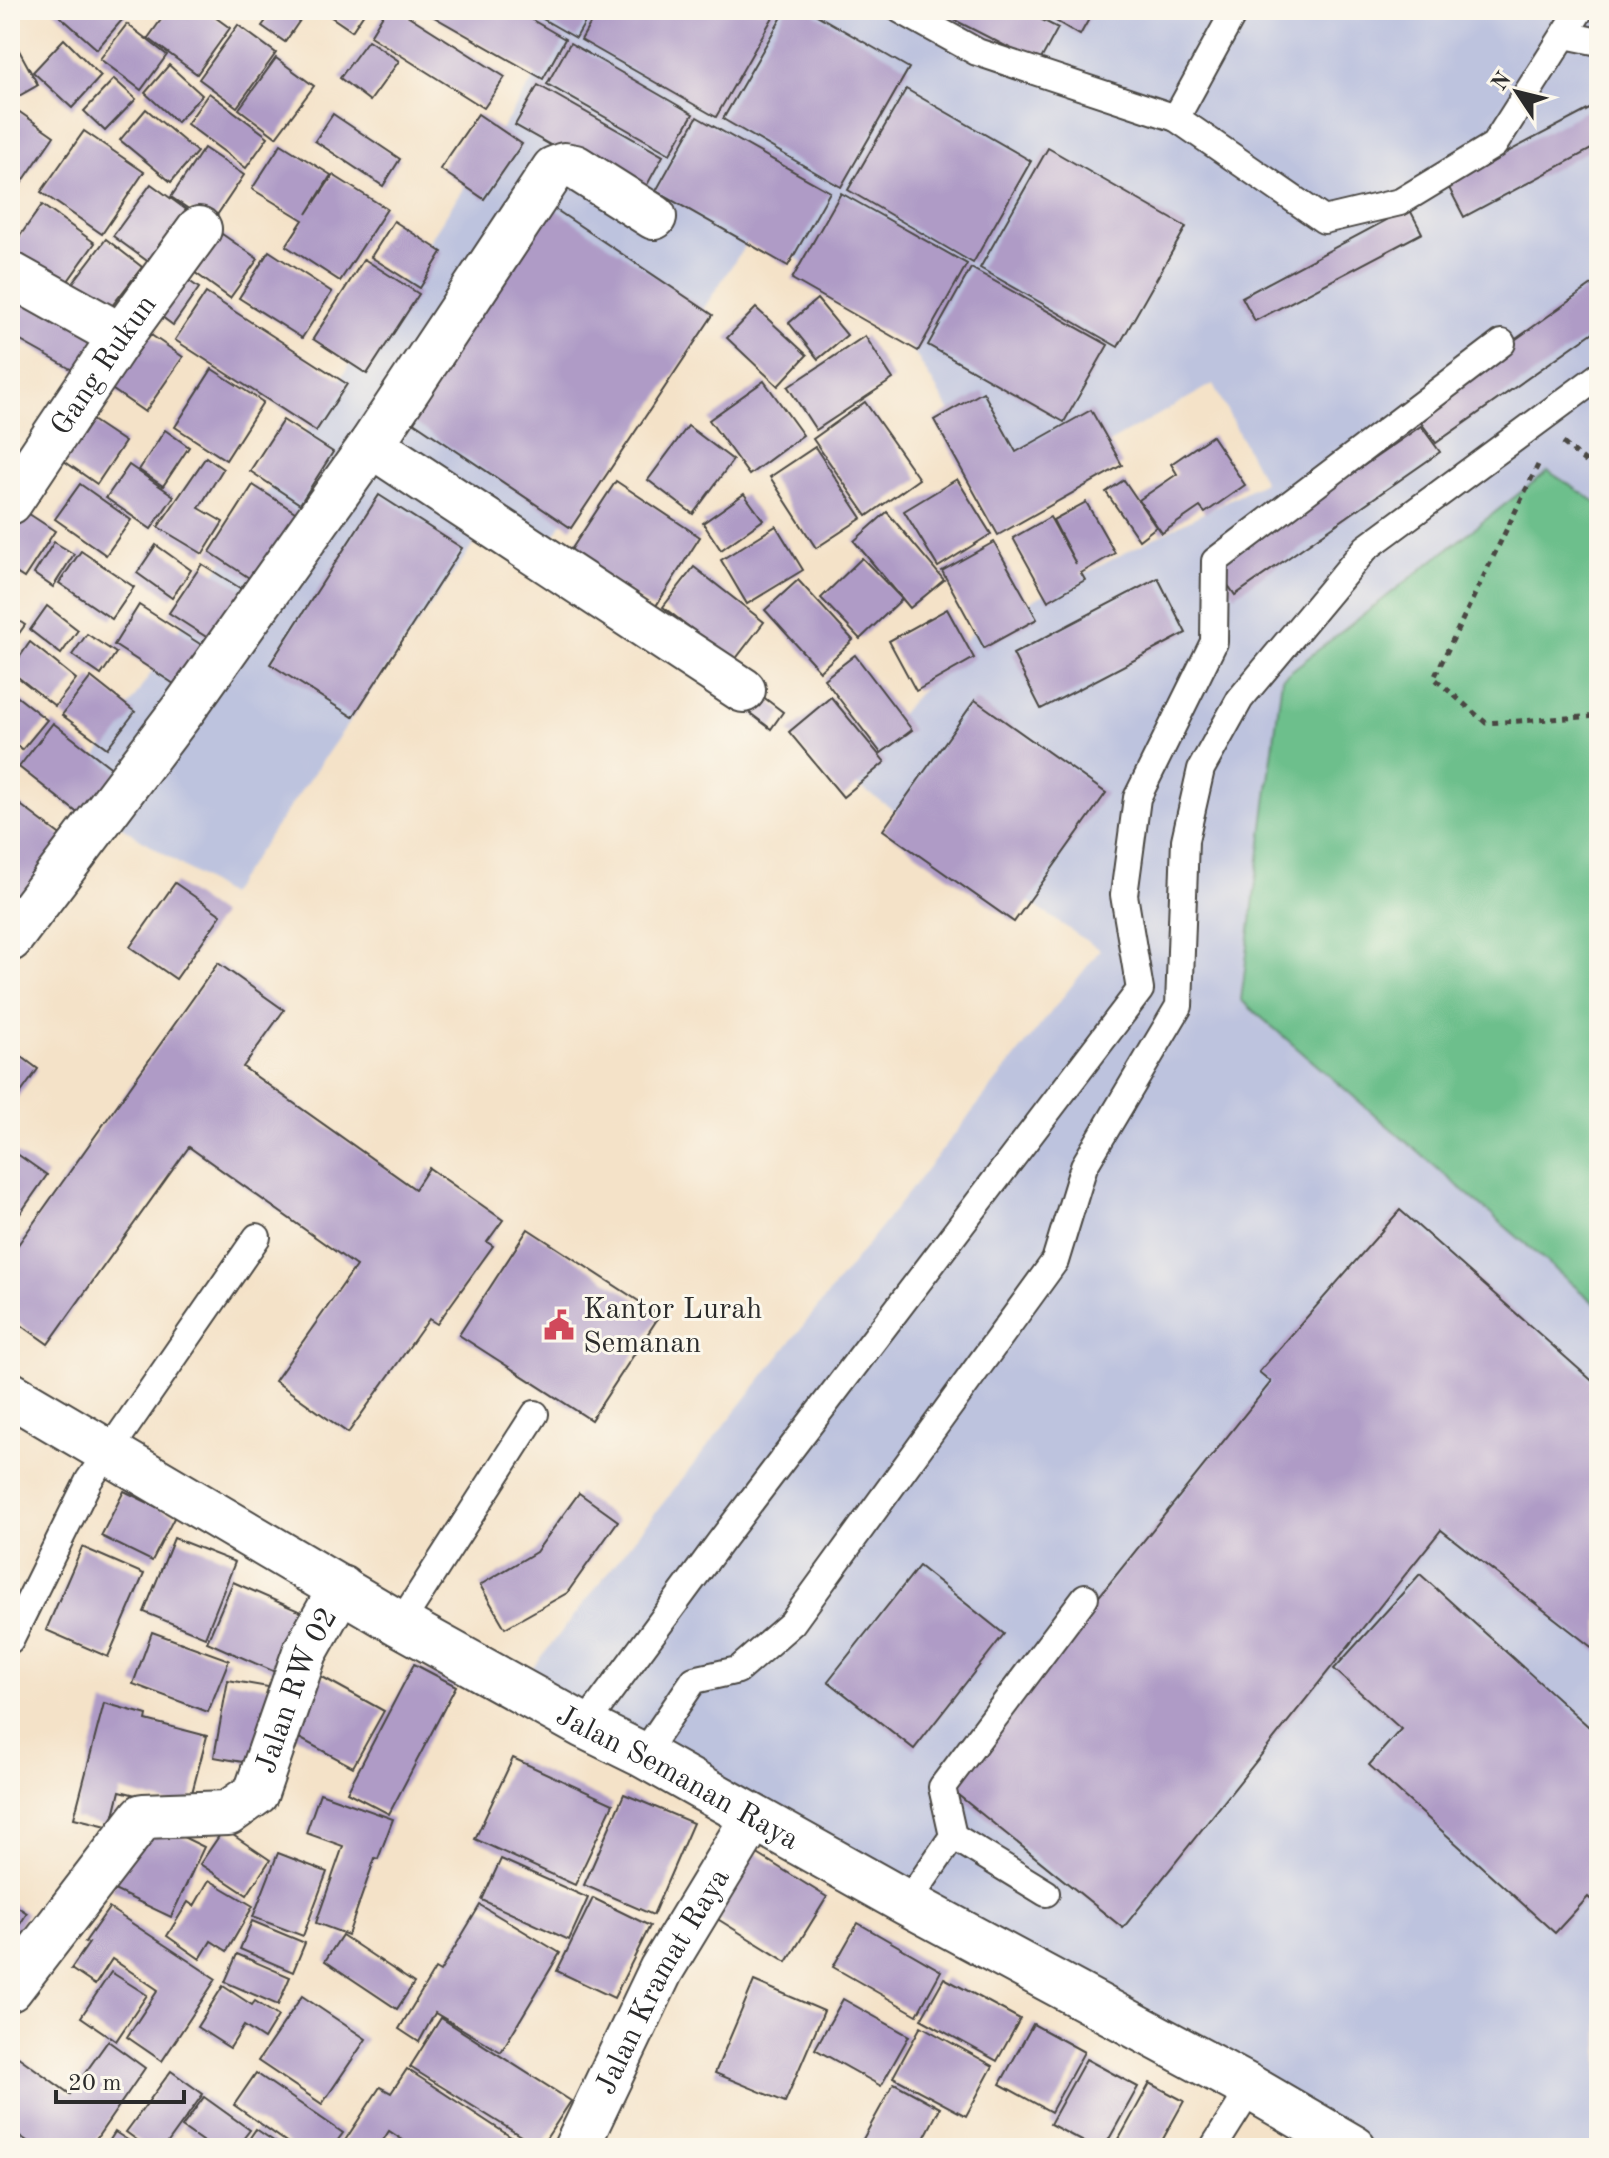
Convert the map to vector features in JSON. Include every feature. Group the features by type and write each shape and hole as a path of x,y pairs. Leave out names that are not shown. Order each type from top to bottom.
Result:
{"street":[{"path":"10,939 185,707 371,445 554,169 564,165 575,167 654,217"},
{"name":"Gang Rukun","path":"10,502 121,336 199,229"},
{"path":"10,274 121,336"},
{"path":"371,445 743,690"},
{"name":"Jalan Semanan Raya","path":"10,1394 400,1624 1251,2088 1354,2148"},
{"name":"Jalan RW 02","path":"10,1989 143,1816 228,1813 256,1793 305,1652 341,1588"},
{"name":"Jalan Kramat Raya","path":"576,2148 661,1970 753,1818"}],"lane":[{"path":"901,10 977,52 1176,118 1324,220 1400,202 1494,145 1580,10"},
{"path":"1176,118 1235,10"},
{"path":"1565,35 1599,42"},
{"path":"584,1726 1140,990 1124,895 1137,798 1214,642 1215,561 1502,343"},
{"path":"643,1755 694,1680 738,1670 792,1623 1055,1261 1084,1166 1179,1006 1185,840 1201,769 1240,699 1366,548 1546,428 1599,376"},
{"path":"10,1640 89,1480 257,1237"},
{"path":"400,1624 535,1414"},
{"path":"1046,1893 953,1836 942,1787 1085,1597"},
{"path":"907,1903 953,1836"},
{"path":"1213,2148 1251,2088"}],"path":[{"path":"1599,473 1546,428 1434,678 1486,723 1599,716"}],"shaded area":[{"path":"492,10 1599,10 1599,504 1548,472 1242,1000 1599,1307 1599,2148 1326,2148 513,1693 1100,950 845,777 974,630 1264,482 1213,384 1004,502 904,335 756,229 543,552 490,521 228,895 72,795 553,49"}],"green space":[{"path":"1548,471 1599,504 1599,1307 1241,1000 1282,678"}],"building":[{"path":"53,10 126,10 129,12 97,49"},
{"path":"168,10 205,10 230,28 197,74 148,38"},
{"path":"274,10 307,10 285,42 262,26"},
{"path":"321,10 366,10 352,31"},
{"path":"386,10 399,10 505,77 484,108 370,36"},
{"path":"422,10 515,10 565,39 543,79"},
{"path":"527,10 592,10 576,38"},
{"path":"598,10 777,10 716,117 581,40"},
{"path":"786,10 808,10 909,68 841,187 723,119"},
{"path":"935,10 1023,10 1058,28 1039,63"},
{"path":"1037,10 1094,10 1080,35"},
{"path":"127,24 167,55 141,90 100,59"},
{"path":"238,25 276,53 237,107 199,79"},
{"path":"64,39 101,76 72,108 33,72"},
{"path":"368,40 399,61 370,101 340,78"},
{"path":"15,43 38,85 10,101 10,46"},
{"path":"570,43 693,114 670,154 547,84"},
{"path":"276,58 314,86 276,137 239,109"},
{"path":"169,65 202,95 177,122 145,93"},
{"path":"114,79 136,99 105,131 84,111"},
{"path":"538,85 663,156 641,196 515,125"},
{"path":"906,89 1031,161 973,263 848,190"},
{"path":"209,93 268,137 246,168 187,124"},
{"path":"1599,104 1599,145 1464,217 1447,184"},
{"path":"11,106 54,136 14,194 10,192"},
{"path":"146,109 197,152 171,182 120,140"},
{"path":"333,114 400,159 383,186 315,141"},
{"path":"478,114 522,144 484,199 440,169"},
{"path":"697,117 830,192 788,266 656,191"},
{"path":"84,131 144,172 102,234 41,192"},
{"path":"281,144 331,175 307,214 333,175 387,209 340,281 286,246 303,220 252,189"},
{"path":"204,148 244,175 211,224 171,197"},
{"path":"1048,148 1186,227 1118,347 980,268"},
{"path":"151,184 188,211 150,263 113,236"},
{"path":"841,193 967,264 918,351 792,279"},
{"path":"546,203 713,315 571,528 403,415"},
{"path":"42,205 95,243 65,285 12,247"},
{"path":"1409,208 1422,233 1255,321 1242,297"},
{"path":"394,221 442,252 420,288 371,257"},
{"path":"222,234 258,259 230,298 194,272"},
{"path":"106,239 142,267 101,320 65,293"},
{"path":"269,251 332,292 302,338 239,298"},
{"path":"364,259 419,294 367,374 313,339"},
{"path":"971,268 1108,345 1064,422 928,345"},
{"path":"175,271 199,288 173,325 150,308"},
{"path":"1599,280 1599,328 1436,443 1413,412"},
{"path":"10,282 107,336 85,377 10,335"},
{"path":"206,293 347,384 316,431 175,340"},
{"path":"817,299 847,335 818,359 789,323"},
{"path":"756,308 807,355 778,386 727,338"},
{"path":"141,328 183,357 145,412 103,383"},
{"path":"865,336 893,379 816,430 788,387"},
{"path":"212,369 263,402 226,460 175,427"},
{"path":"764,381 803,435 749,475 709,420"},
{"path":"983,392 1016,452 1091,410 1122,465 998,535 934,420"},
{"path":"865,402 919,479 867,516 813,439"},
{"path":"92,420 125,442 97,484 64,461"},
{"path":"283,420 333,452 300,504 250,471"},
{"path":"688,426 733,460 693,514 648,480"},
{"path":"1421,426 1440,452 1235,595 1216,568"},
{"path":"165,430 189,447 163,486 139,470"},
{"path":"1212,436 1245,485 1205,513 1200,507 1162,533 1139,500 1177,474 1171,464"},
{"path":"815,447 862,518 816,548 770,477"},
{"path":"206,457 223,469 199,508 223,522 203,554 158,527"},
{"path":"129,465 174,496 151,529 106,498"},
{"path":"957,479 991,534 938,567 904,511"},
{"path":"1124,480 1156,527 1139,540 1106,492"},
{"path":"616,481 700,537 654,609 569,553"},
{"path":"80,484 131,520 106,555 55,519"},
{"path":"253,485 309,521 266,589 210,552"},
{"path":"744,494 763,520 721,550 703,523"},
{"path":"379,495 462,548 353,717 270,664"},
{"path":"1086,502 1115,553 1081,573 1085,580 1048,601 1013,538 1050,517 1076,564 1053,520"},
{"path":"20,508 55,531 24,578 10,569 10,524"},
{"path":"887,512 944,580 910,608 854,541"},
{"path":"776,526 803,570 747,604 721,560"},
{"path":"54,542 74,554 53,587 34,574"},
{"path":"994,542 1037,619 984,648 942,571"},
{"path":"156,545 191,570 172,598 137,573"},
{"path":"81,551 134,587 112,619 59,583"},
{"path":"862,558 902,599 860,639 821,598"},
{"path":"202,564 254,597 222,647 169,613"},
{"path":"694,567 764,622 734,661 663,607"},
{"path":"1158,578 1186,633 1041,709 1013,654"},
{"path":"798,580 853,640 820,671 765,610"},
{"path":"139,605 211,651 185,691 114,645"},
{"path":"47,606 78,630 61,654 30,630"},
{"path":"947,609 974,658 916,691 889,641"},
{"path":"10,615 25,625 10,646"},
{"path":"87,634 116,653 101,675 72,655"},
{"path":"30,642 76,679 55,706 10,671"},
{"path":"855,655 912,730 881,753 824,679"},
{"path":"91,677 135,712 107,748 62,715"},
{"path":"10,691 47,720 22,750 10,740"},
{"path":"758,693 783,712 771,729 746,710"},
{"path":"831,697 885,762 843,797 789,732"},
{"path":"975,700 1106,793 1014,922 883,830"},
{"path":"53,723 118,773 84,818 19,767"},
{"path":"10,797 67,840 17,906 10,901"},
{"path":"175,883 221,915 176,979 130,947"},
{"path":"218,963 284,1010 243,1067 415,1189 429,1168 503,1220 487,1242 493,1246 437,1324 429,1319 348,1433 275,1381 356,1266 189,1147 48,1344 10,1317 10,1256"},
{"path":"10,1048 38,1069 12,1105 10,1104"},
{"path":"10,1149 47,1175 10,1228"},
{"path":"1400,1210 1599,1387 1599,1653 1441,1530 1123,1928 947,1786 1271,1382 1259,1372"},
{"name":"Kantor Lurah Semanan","path":"528,1229 660,1315 591,1420 459,1335"},
{"path":"124,1491 175,1516 152,1561 101,1536"},
{"path":"579,1493 618,1521 567,1593 505,1628 480,1585 536,1552"},
{"path":"174,1538 235,1562 205,1637 144,1612"},
{"path":"82,1547 144,1574 108,1657 46,1630"},
{"path":"919,1566 1004,1634 914,1749 828,1681"},
{"path":"1420,1574 1599,1736 1599,1907 1588,1897 1555,1933 1369,1765 1401,1729 1334,1669"},
{"path":"233,1582 301,1612 275,1672 207,1642"},
{"path":"152,1632 229,1660 208,1712 133,1684"},
{"path":"414,1664 456,1686 389,1814 347,1792"},
{"path":"317,1674 384,1711 353,1767 286,1731"},
{"path":"228,1680 274,1688 260,1765 214,1757"},
{"path":"104,1703 147,1715 146,1720 207,1736 188,1808 120,1791 111,1827 74,1818"},
{"path":"513,1758 613,1804 575,1885 475,1839"},
{"path":"320,1793 393,1819 378,1859 375,1858 348,1935 316,1923 343,1846 306,1833"},
{"path":"624,1794 693,1823 653,1915 584,1885"},
{"path":"146,1819 204,1847 171,1917 112,1889"},
{"path":"224,1829 270,1860 247,1895 200,1864"},
{"path":"743,1845 827,1897 787,1962 703,1910"},
{"path":"278,1853 327,1872 303,1936 253,1917"},
{"path":"501,1859 588,1898 569,1940 482,1900"},
{"path":"209,1880 253,1906 227,1951 211,1941 200,1959 167,1936 188,1902 194,1906"},
{"path":"593,1898 650,1926 614,1998 557,1971"},
{"path":"10,1902 27,1913 10,1940"},
{"path":"480,1905 560,1953 501,2052 435,2013 419,2042 399,2029 435,1969 440,1972"},
{"path":"109,1908 216,1979 162,2061 127,2037 158,1990 112,1959 95,1985 71,1969"},
{"path":"252,1921 305,1943 293,1972 240,1949"},
{"path":"858,1923 941,1971 917,2015 833,1967"},
{"path":"342,1935 414,1983 397,2009 325,1961"},
{"path":"237,1954 290,1977 278,2005 225,1982"},
{"path":"111,1972 147,1995 116,2041 81,2017"},
{"path":"944,1978 1020,2019 997,2061 921,2019"},
{"path":"754,1981 824,2011 785,2102 715,2073"},
{"path":"223,1986 252,2005 255,2001 278,2016 264,2039 244,2026 230,2048 197,2027"},
{"path":"302,1996 366,2039 322,2104 258,2061"},
{"path":"843,1999 909,2036 881,2086 815,2049"},
{"path":"441,2018 571,2101 540,2148 410,2067"},
{"path":"1033,2024 1084,2052 1051,2112 1000,2084"},
{"path":"921,2026 993,2066 966,2116 893,2077"},
{"path":"108,2041 145,2068 90,2148 37,2148 10,2129 10,2065 17,2056 70,2094"},
{"path":"1086,2059 1138,2087 1104,2148 1095,2148 1050,2124"},
{"path":"407,2069 514,2139 507,2148 415,2148 389,2131 378,2148 352,2148 344,2142 380,2087 391,2093"},
{"path":"171,2071 203,2094 164,2148 148,2148 126,2132"},
{"path":"256,2073 343,2133 332,2148 295,2148 234,2105"},
{"path":"894,2083 940,2108 919,2148 858,2148"},
{"path":"1150,2083 1184,2101 1158,2148 1114,2148"},
{"path":"204,2097 250,2130 236,2148 212,2148 182,2127"},
{"path":"256,2129 284,2148 243,2148"},
{"path":"115,2132 140,2148 105,2148"}],"place":[{"name":"Kantor Lurah Semanan","path":"559,1325"}]}
